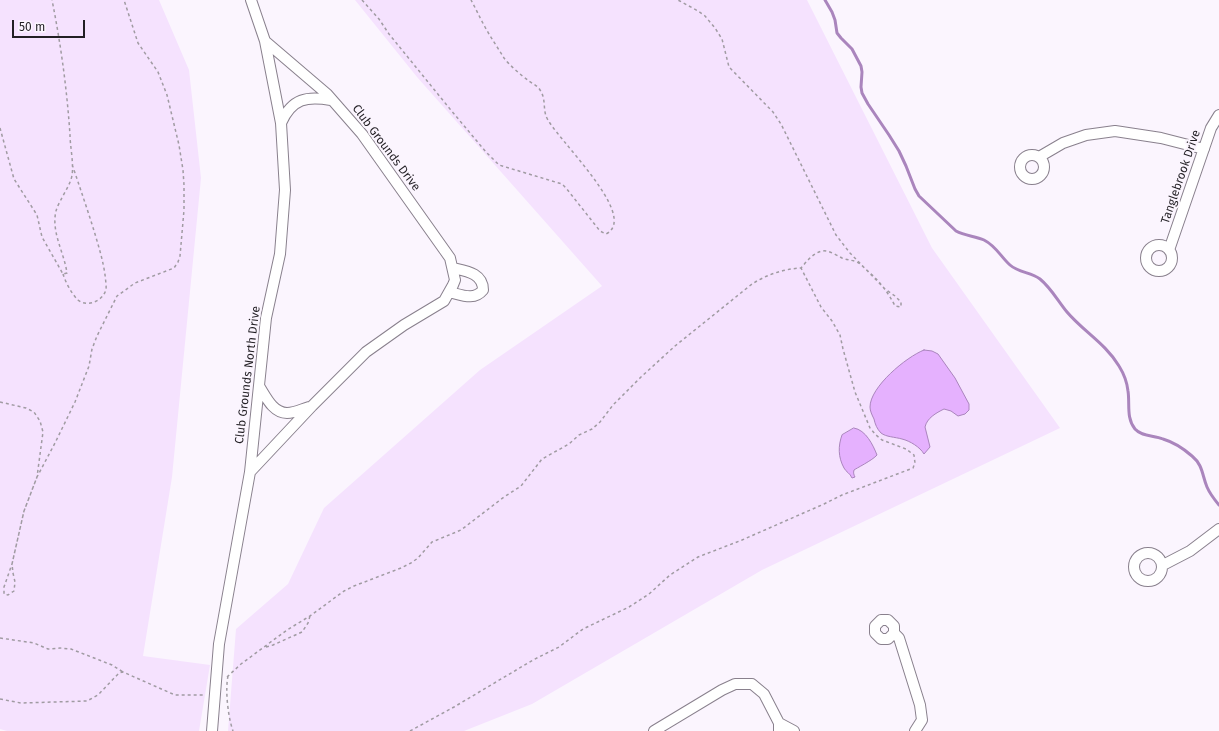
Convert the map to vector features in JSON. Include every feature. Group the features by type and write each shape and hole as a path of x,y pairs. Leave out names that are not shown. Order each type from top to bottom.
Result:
{"street":[{"name":"Club Grounds North Drive","path":"212,731 219,644 250,472 266,318 280,254 285,190 281,123 265,41 251,0"},
{"name":"Club Grounds Drive","path":"265,41 327,94 362,134 450,258 453,268"},
{"path":"281,123 285,113 299,101 307,98 331,100"},
{"name":"Tanglebrook Drive","path":"1169,250 1211,128 1219,115"},
{"path":"1039,156 1063,142 1074,138 1115,131 1161,138 1204,149"},
{"path":"250,472 312,406 366,352 404,325 444,301 455,280 453,268 472,273 481,279 483,285 483,290 480,294 471,297 449,292"},
{"path":"259,386 271,405 280,412 294,412 312,406"},
{"path":"1163,565 1190,551 1219,530"},
{"path":"894,634 898,638 920,705 922,720 915,731"},
{"path":"654,731 722,690 735,684 752,684 764,694 779,727 794,731"}],"path":[{"path":"52,0 68,100 72,162 72,175 56,211 55,227 67,273 63,274"},
{"path":"12,564 15,582 14,591 8,595 4,594 4,587 12,564 24,511 37,477 75,402 89,366 92,349 97,336 117,296 135,283 174,268 180,256 184,210 184,170 179,145 165,89 158,72 138,43 124,0"},
{"path":"362,0 450,109 486,152 499,165 562,184 600,231 606,234 610,232 613,229 614,222 612,209 605,194 546,116 545,100 540,88 528,80 505,60 471,0"},
{"path":"678,0 705,16 715,28 722,38 729,67 773,112 781,124 836,235 881,284 895,306 901,307 901,302 885,289"},
{"path":"0,128 14,179 37,215 42,236 71,290 79,301 89,303 97,301 104,294 107,287 104,266 72,162"},
{"path":"223,680 241,664 287,630 310,616 344,591 406,566 418,558 432,542 461,530 521,486 542,459 563,448 579,435 600,422 613,405 646,371 752,284 776,272 792,268 801,268 813,255 821,251 827,251 849,261 857,262 866,269"},
{"path":"410,731 461,704 533,660 559,647 583,629 629,607 649,594 670,575 698,557 762,531 842,495 913,468 915,463 914,455 906,449 882,440 870,428 855,392 840,335 832,321 821,307 801,268"},
{"path":"0,402 26,408 34,412 40,421 43,432 37,477"},
{"path":"264,648 302,632 310,616"},
{"path":"0,638 34,643 48,649 71,649 112,665 123,672 175,696 215,696"},
{"path":"0,699 21,702 87,701 98,695 119,673 123,672"},
{"path":"228,676 228,709 233,731"}],"shaded area":[{"path":"0,0 159,0 189,70 201,178 172,477 143,656 210,665 199,731 7,731 0,729"},
{"path":"355,0 807,0 932,248 1060,428 762,570 532,704 464,731 228,731 236,629 288,584 324,508 480,370 602,286 417,77"},
{"path":"924,350 932,351 938,354 955,378 969,404 969,410 965,414 958,416 951,411 944,409 930,418 925,427 930,447 924,454 908,441 881,433 878,430 870,407 872,399 882,382 908,359"},
{"path":"854,428 858,429 865,435 877,455 854,470 855,477 852,478 842,464 839,447 842,435"}],"waterway":[{"path":"825,0 835,20 837,33 852,49 861,66 862,93 899,151 919,196 956,231 988,242 1014,268 1040,279 1051,290 1067,312 1108,351 1119,366 1127,384 1129,396 1129,416 1135,429 1145,435 1171,442 1182,448 1196,459 1202,470 1208,490 1219,505"}]}
